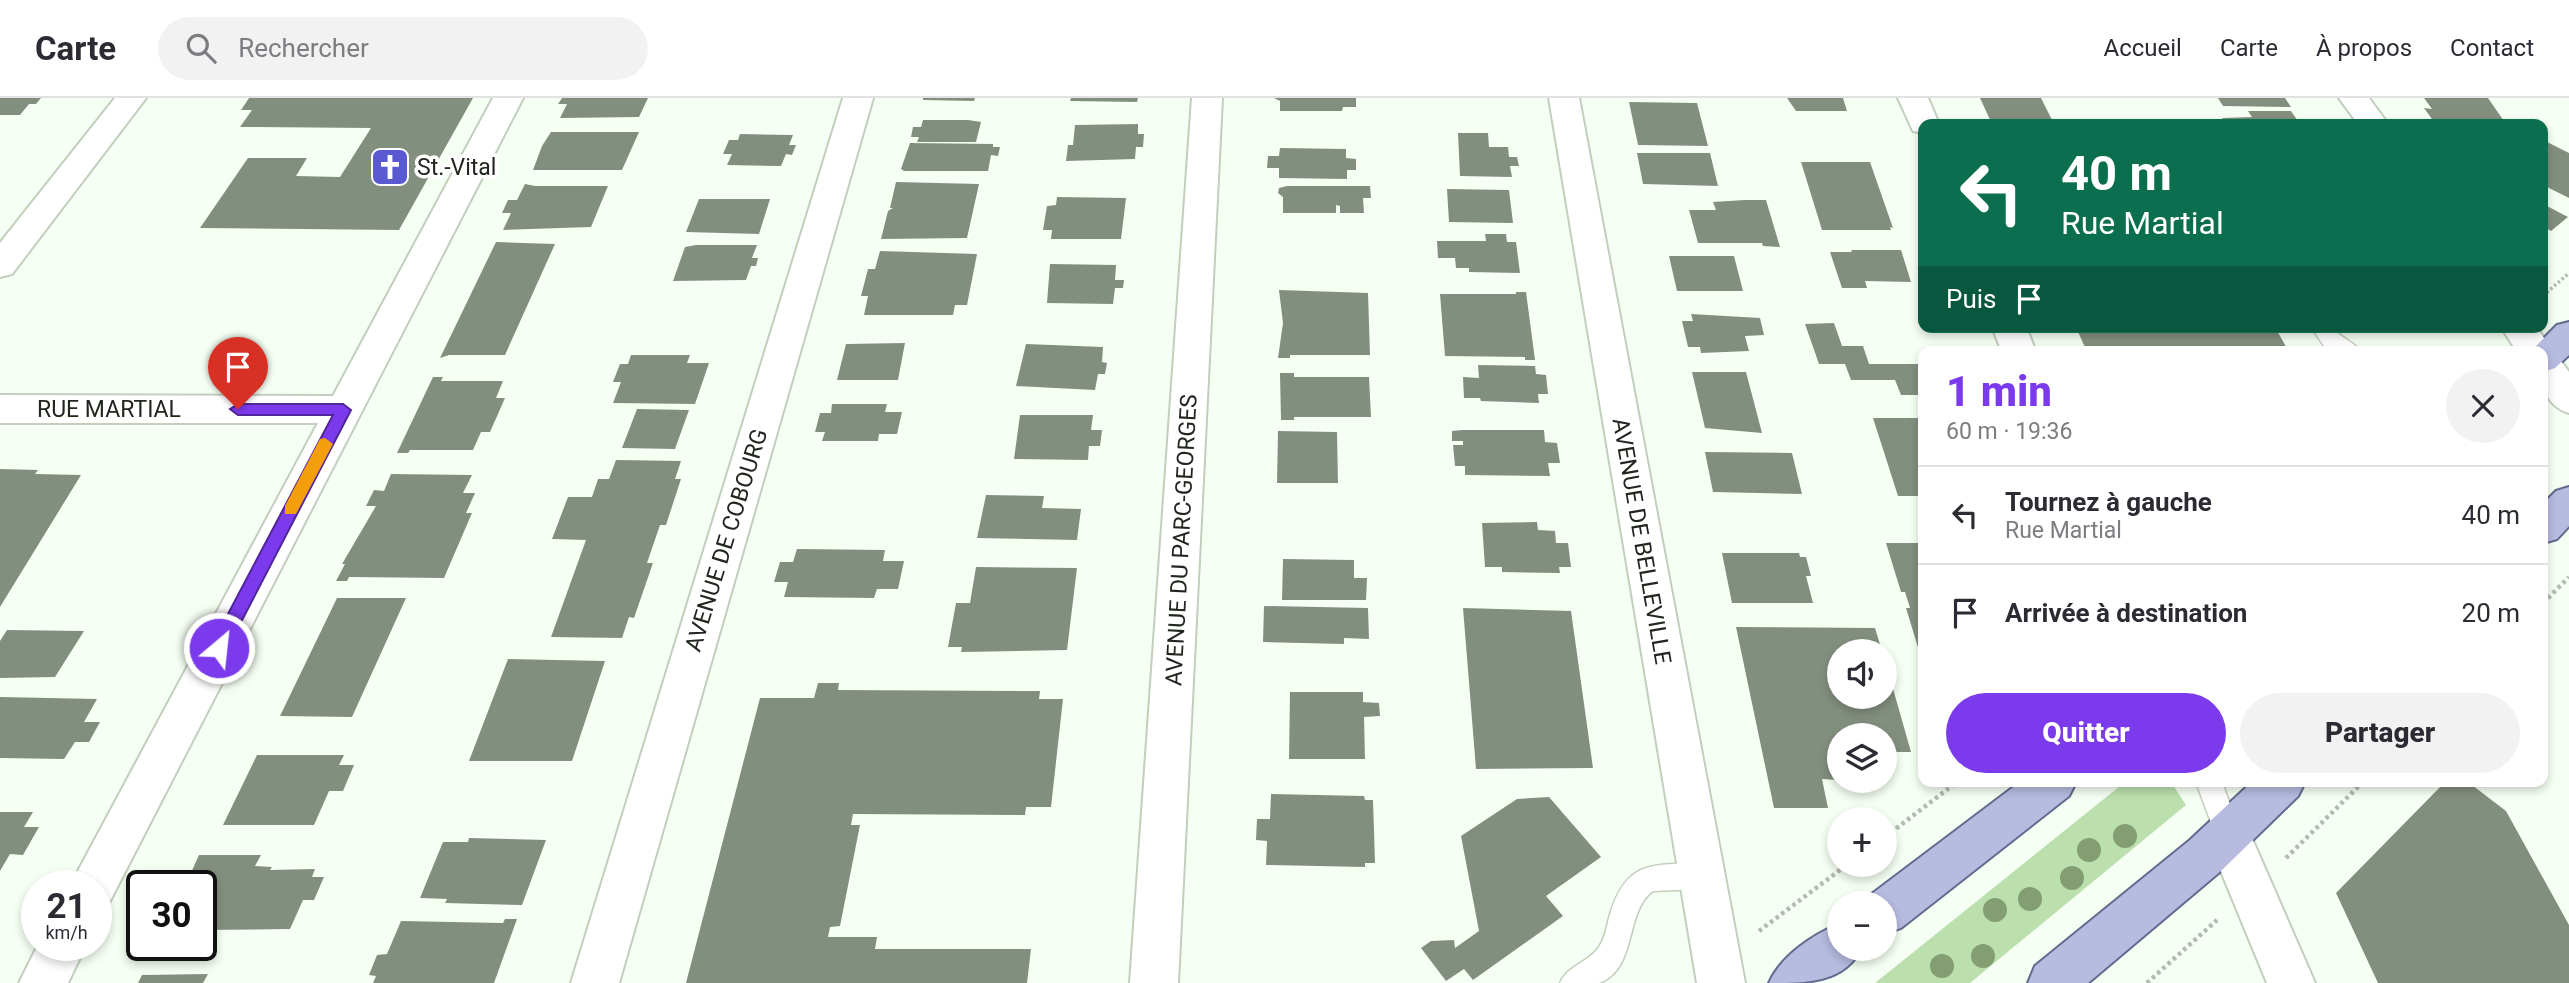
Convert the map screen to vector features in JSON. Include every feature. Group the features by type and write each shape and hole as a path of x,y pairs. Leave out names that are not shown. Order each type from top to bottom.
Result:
{"main road":[{"path":"2548,355 2569,334"},
{"path":"2548,522 2569,502"},
{"path":"1897,903 2048,787"},
{"path":"2052,983 2228,835 2278,787"},
{"path":"1793,983 1827,956"}],"street":[{"path":"0,266 131,98"},
{"path":"102,870 508,98"},
{"name":"AVENUE DE COBOURG","path":"594,983 858,98"},
{"name":"AVENUE DU PARC-GEORGES","path":"1154,983 1207,98"},
{"name":"AVENUE DE BELLEVILLE","path":"1564,98 1721,983"},
{"path":"1913,98 1922,119"},
{"path":"2354,98 2369,119"},
{"path":"2548,368 2569,400"},
{"name":"RUE MARTIAL","path":"0,409 343,410"},
{"path":"2228,835 2291,983"},
{"path":"43,983 55,961"}],"lane":[{"path":"2211,787 2228,835"},
{"path":"1574,983 1608,957 1629,900 1643,881 1649,878 1700,876"}],"path":[{"path":"2548,292 2569,273"},
{"path":"2548,598 2569,577"},
{"path":"1897,828 1950,787"},
{"path":"2285,859 2358,787"},
{"path":"1766,926 1831,877"},
{"path":"2147,983 2186,950"}],"green space":[{"path":"2119,787 2174,787 2186,805 1970,983 1875,983"}],"building":[{"path":"0,98 41,98 36,104 29,104 20,115 0,115"},
{"name":"St.-Vital","path":"249,98 473,98 399,230 200,228 248,158 307,158 296,176 340,177 371,128 240,127 252,110 241,110"},
{"path":"562,98 648,98 639,117 560,118 567,104 558,104"},
{"path":"923,98 975,98 974,101"},
{"path":"1071,98 1138,98 1137,102 1070,101"},
{"path":"1274,98 1356,98 1356,107 1343,107 1342,111 1280,111 1280,101"},
{"path":"1787,98 1843,98 1847,111 1796,111"},
{"path":"1980,98 2041,98 2052,119 1990,119"},
{"path":"2218,98 2285,98 2291,107 2223,106"},
{"path":"2424,98 2488,98 2503,119 2432,119 2424,108 2432,109"},
{"path":"1629,102 1697,103 1708,146 1638,145"},
{"path":"2248,111 2291,111 2297,119 2222,118 2252,117"},
{"path":"923,120 981,122 976,142 917,142 919,137 911,137 913,127 921,127"},
{"path":"1138,124 1138,134 1144,134 1143,147 1136,147 1135,159 1066,161 1068,145 1073,145 1075,125"},
{"path":"551,132 639,132 622,170 533,170 542,146"},
{"path":"1458,133 1488,133 1489,147 1508,147 1509,157 1517,157 1519,166 1510,166 1512,177 1460,176"},
{"path":"740,134 793,135 789,145 796,145 792,155 786,154 781,166 727,165 732,154 723,154 729,140 738,140"},
{"path":"2548,142 2569,153 2569,198 2548,188"},
{"path":"910,143 993,144 993,147 1000,147 998,156 991,155 988,171 904,171 901,169"},
{"path":"1280,148 1346,149 1346,158 1356,159 1356,170 1347,170 1347,179 1279,178 1279,168 1267,168 1268,156 1279,156"},
{"path":"1637,153 1710,153 1718,186 1643,184"},
{"path":"1801,162 1870,162 1893,228 1822,230"},
{"path":"896,182 979,184 967,238 881,239 888,211 893,208 890,208"},
{"path":"525,184 608,186 591,227 503,230 511,213 502,213 508,200 517,200"},
{"path":"1370,186 1371,198 1363,198 1364,213 1340,213 1340,206 1336,205 1336,213 1283,213 1283,197 1278,193 1279,188"},
{"path":"1447,189 1509,190 1513,223 1449,222"},
{"path":"1057,197 1126,198 1121,239 1051,239 1052,230 1043,230 1047,206 1056,205"},
{"path":"699,199 770,199 759,234 686,232"},
{"path":"1766,200 1780,247 1763,246 1762,243 1698,243 1689,210 1716,210 1713,202"},
{"path":"2548,207 2568,217 2551,231 2548,229"},
{"path":"1485,234 1506,234 1507,242 1516,242 1520,273 1469,272 1469,268 1456,268 1455,258 1438,258 1437,241 1486,241"},
{"path":"496,242 555,244 505,355 449,355 440,358"},
{"path":"757,245 752,258 758,258 756,266 751,266 746,280 673,281 685,247"},
{"path":"1851,250 1901,250 1911,282 1865,281 1867,288 1842,288 1830,252 1852,252"},
{"path":"880,251 977,254 967,305 955,305 953,315 864,315 868,296 861,296 868,269 875,269"},
{"path":"1669,256 1734,256 1743,291 1677,291"},
{"path":"1050,264 1116,265 1115,280 1124,280 1123,288 1115,288 1113,304 1047,303"},
{"path":"1279,290 1368,293 1370,355 1290,355 1290,358 1278,358 1283,323"},
{"path":"1526,292 1535,360 1525,360 1525,357 1445,356 1440,294"},
{"path":"1691,314 1760,318 1764,335 1745,336 1749,351 1701,353 1700,347 1688,347 1682,321 1693,321"},
{"path":"1834,323 1842,346 1863,346 1869,364 1918,364 1918,395 1901,395 1895,380 1851,380 1845,364 1819,364 1805,324"},
{"path":"2079,333 2278,333 2286,346 2084,346"},
{"path":"905,343 898,380 837,380 846,344"},
{"path":"1026,344 1103,347 1102,362 1107,363 1105,374 1098,374 1095,390 1016,386"},
{"path":"631,355 690,355 687,363 709,363 695,404 613,403 621,382 613,382 620,364 628,364"},
{"path":"1478,365 1535,366 1536,374 1546,375 1548,394 1538,394 1539,403 1464,398 1463,377 1479,378"},
{"path":"1692,372 1746,372 1762,433 1705,428"},
{"path":"1280,373 1294,373 1294,377 1369,377 1371,417 1294,417 1294,420 1281,420"},
{"path":"433,377 443,377 441,381 503,381 496,398 505,398 490,432 481,432 473,450 410,450 408,453 397,453"},
{"path":"832,404 887,404 885,412 902,412 897,434 879,434 878,441 822,441 825,432 815,432 820,413 831,413"},
{"path":"637,409 689,410 675,449 622,448"},
{"path":"1020,415 1093,415 1091,430 1102,430 1100,446 1089,446 1088,460 1014,459"},
{"path":"1873,418 1918,418 1918,496 1898,496"},
{"path":"1544,430 1545,442 1557,443 1560,463 1548,463 1550,476 1465,475 1465,466 1455,466 1453,445 1463,445 1463,441 1452,441 1452,431"},
{"path":"1278,431 1337,432 1338,483 1277,483"},
{"path":"1705,452 1792,453 1802,494 1713,492"},
{"path":"616,460 681,461 675,479 681,479 666,525 660,525 647,563 653,563 634,618 629,617 622,638 551,637 586,540 552,539 568,497 592,497 598,479 609,479"},
{"path":"0,469 38,470 35,474 81,475 0,607"},
{"path":"391,474 472,475 463,493 475,493 466,513 472,513 444,578 349,577 347,581 336,581 345,564 342,564 376,506 366,506 374,490 384,491"},
{"path":"986,495 1044,496 1042,508 1081,509 1077,540 977,538"},
{"path":"1537,522 1538,530 1555,531 1556,543 1568,543 1571,567 1559,567 1560,573 1502,572 1502,567 1485,567 1482,523"},
{"path":"1886,543 1918,543 1918,648 1906,608 1910,608 1905,592 1901,592"},
{"path":"797,549 885,550 883,561 904,561 898,589 877,589 874,598 784,597 788,582 774,582 780,562 793,562"},
{"path":"1722,553 1799,553 1800,557 1806,557 1811,576 1806,576 1813,603 1732,603"},
{"path":"1283,559 1354,560 1354,578 1367,578 1366,600 1282,600"},
{"path":"976,567 1077,568 1067,650 961,652 962,647 948,647 956,603 970,603"},
{"path":"337,598 406,598 352,717 280,716"},
{"path":"1264,606 1368,608 1369,639 1344,638 1344,644 1263,642"},
{"path":"1463,608 1571,611 1593,768 1476,769"},
{"path":"1736,627 1875,628 1878,639 1827,639 1827,709 1897,709 1897,703 1911,752 1897,752 1897,723 1827,723 1827,779 1822,779 1828,807 1774,808"},
{"path":"7,630 84,631 55,677 0,678 0,641"},
{"path":"508,659 605,661 572,761 469,761"},
{"path":"818,683 839,683 838,690 1040,691 1039,699 1063,699 1051,807 1026,807 1025,815 853,814 851,825 860,825 840,926 830,927 828,937 877,937 875,949 1031,949 1027,983 686,983 760,698 814,698"},
{"path":"1290,692 1363,692 1363,702 1379,703 1380,716 1364,717 1365,759 1289,759"},
{"path":"0,697 97,699 84,722 100,722 89,742 75,742 64,759 0,758"},
{"path":"257,755 344,755 339,765 354,765 343,791 329,791 314,825 223,825"},
{"path":"2440,787 2475,787 2506,811 2569,925 2569,983 2378,983 2336,893"},
{"path":"1271,794 1364,796 1365,800 1373,800 1375,863 1365,863 1365,867 1266,865 1267,841 1256,840 1257,819 1270,819"},
{"path":"1549,797 1601,857 1546,896 1563,916 1473,980 1464,969 1446,981 1421,948 1431,941 1454,940 1455,948 1479,931 1461,836 1517,799"},
{"path":"0,812 33,812 24,827 39,827 23,855 10,854 0,871"},
{"path":"469,838 546,840 522,905 445,903 447,899 420,898 443,842 468,842"},
{"path":"199,855 261,855 255,866 272,867 270,870 315,869 312,877 324,877 314,900 303,900 290,929 217,930 217,870 192,870"},
{"path":"505,919 517,919 494,983 373,983 376,976 369,975 377,955 387,954 401,921 503,923"},
{"path":"208,974 203,983 138,983 142,975"}],"slow traffic":[{"path":"291,510 325,444"}],"place":[{"name":"St.-Vital","path":"390,167"}],"route":[{"path":"219,648 343,410 238,409"}]}
